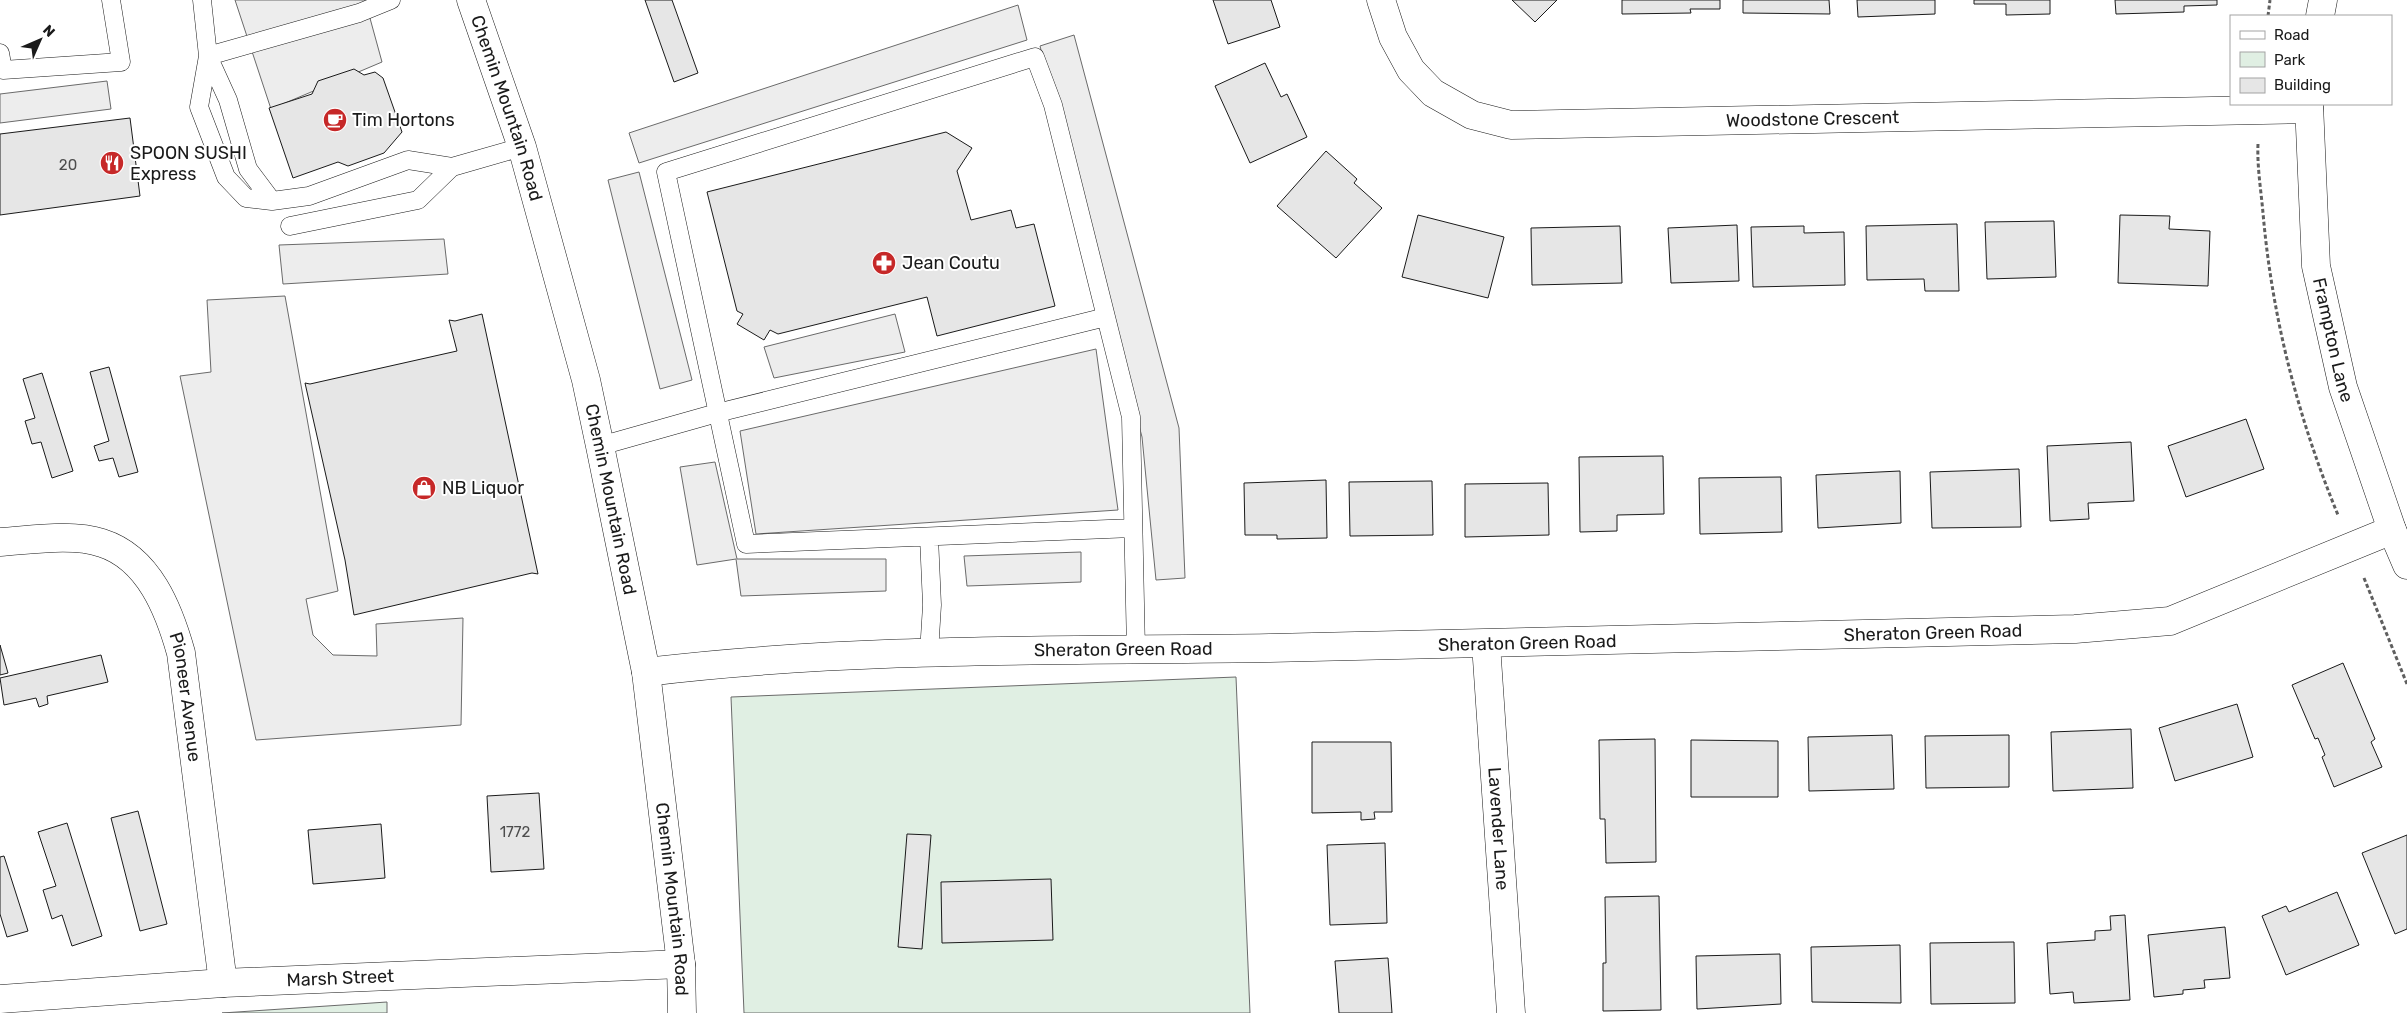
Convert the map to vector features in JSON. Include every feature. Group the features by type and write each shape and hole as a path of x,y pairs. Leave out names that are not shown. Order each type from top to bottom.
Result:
{"street":[{"name":"Chemin Mountain Road","path":"471,0 522,147 586,380 600,446 646,672 681,964 682,1013"},
{"name":"Woodstone Crescent","path":"1381,0 1393,37 1411,70 1433,93 1472,116 1511,125 2309,106"},
{"path":"2320,15 2322,0"},
{"name":"Frampton Lane","path":"2309,106 2316,266 2343,387 2392,530 2407,565"},
{"name":"Sheraton Green Road","path":"646,672 708,665 897,653 1486,644 2075,630 2170,621 2392,530"},
{"name":"Pioneer Avenue","path":"0,542 67,538 102,542 133,559 154,587 171,617 181,652 224,983"},
{"name":"Lavender Lane","path":"1486,644 1511,1013"},
{"name":"Marsh Street","path":"0,999 224,983 681,964"}],"lane":[{"path":"0,53 3,70 121,62 111,0"},
{"path":"202,0 208,56 199,107 226,177 246,198 272,200 309,196 408,160 452,167 522,147"},
{"path":"208,56 356,6 391,0"},
{"path":"208,56 228,100 248,169 272,200"},
{"path":"1133,528 746,544 666,172 1035,56 1053,105 1131,417 1136,650"},
{"path":"290,226 418,200 452,167"},
{"path":"600,446 717,413 1106,317"},
{"path":"929,537 932,605 929,653"}],"path":[{"path":"2268,15 2270,0"}],"green space":[{"path":"1236,677 1250,1013 744,1013 731,697"},
{"path":"387,1002 387,1013 222,1013"}],"shaded area":[{"path":"235,0 365,0 382,62 271,109"},
{"path":"1018,5 1027,40 639,163 629,133"},
{"path":"1074,35 1179,428 1185,578 1156,580 1142,437 1040,46"},
{"path":"107,81 111,109 0,123 0,94"},
{"path":"639,172 692,380 660,389 608,180"},
{"path":"444,239 448,274 283,284 279,245"},
{"path":"285,296 338,591 306,599 313,635 333,655 377,656 376,624 463,618 461,725 256,740 180,376 211,372 207,300"},
{"path":"895,314 905,352 774,378 764,347"},
{"path":"1096,349 1118,510 756,534 740,431"},
{"path":"715,462 737,559 886,559 886,591 741,596 736,559 697,565 680,467"},
{"path":"1081,552 1081,582 967,586 964,556"}],"building":[{"path":"645,0 672,0 698,73 674,82"},
{"path":"1213,0 1271,0 1280,27 1228,44"},
{"path":"1512,0 1557,0 1535,22"},
{"path":"1622,0 1720,0 1720,9 1690,9 1691,13 1622,14"},
{"path":"1743,0 1829,0 1830,14 1743,13"},
{"path":"1857,0 1935,0 1935,14 1858,17"},
{"path":"1974,0 2050,0 2050,14 2006,15 2006,4 1974,4"},
{"path":"2115,0 2217,0 2217,5 2184,6 2184,12 2116,14"},
{"path":"1265,63 1281,97 1287,94 1307,137 1250,163 1215,86"},
{"name":"Tim Hortons","path":"354,69 364,75 375,72 383,78 402,132 384,153 348,166 338,162 293,178 269,108 312,94 318,81"},
{"path":"130,118 140,196 0,215 0,134"},
{"name":"Jean Coutu","path":"946,132 972,148 957,171 971,220 1011,210 1016,228 1034,224 1055,306 937,336 927,297 778,334 770,330 764,340 737,324 743,314 737,311 707,192"},
{"path":"1326,151 1357,179 1354,183 1382,208 1336,258 1277,206"},
{"path":"1418,215 1504,237 1488,298 1402,277"},
{"path":"2120,215 2170,216 2169,229 2210,231 2208,286 2118,283"},
{"path":"2054,221 2056,277 1987,279 1985,222"},
{"path":"1957,224 1959,291 1925,291 1924,279 1867,280 1866,226"},
{"path":"1737,225 1739,281 1671,283 1668,228"},
{"path":"1620,226 1622,283 1532,285 1531,228"},
{"path":"1804,226 1804,233 1844,232 1845,285 1753,287 1751,227"},
{"name":"NB Liquor","path":"482,314 538,574 532,573 354,615 345,560 305,383 310,384 457,351 449,320 455,321"},
{"path":"109,367 138,472 119,477 113,458 99,461 94,446 109,441 90,372"},
{"path":"42,373 73,471 52,478 41,442 32,444 25,421 35,418 23,379"},
{"path":"2246,419 2264,469 2186,497 2168,446"},
{"path":"2131,442 2134,501 2088,503 2089,519 2050,521 2047,446"},
{"path":"1663,456 1664,514 1617,515 1617,531 1580,532 1579,457"},
{"path":"2019,469 2021,527 1932,528 1930,472"},
{"path":"1900,471 1901,523 1818,528 1816,475"},
{"path":"1781,477 1782,532 1700,534 1699,478"},
{"path":"1326,480 1327,538 1277,539 1277,535 1245,535 1244,483"},
{"path":"1432,481 1433,535 1350,536 1349,482"},
{"path":"1548,483 1549,535 1465,537 1465,484"},
{"path":"0,645 8,673 0,675"},
{"path":"101,655 108,682 47,696 48,704 39,707 36,698 4,705 0,678"},
{"path":"2343,663 2375,739 2371,742 2382,767 2334,787 2322,757 2325,755 2318,738 2315,739 2292,685"},
{"path":"2237,704 2253,757 2175,781 2159,728"},
{"path":"2131,729 2133,788 2053,791 2051,732"},
{"path":"1892,735 1894,789 1809,791 1808,737"},
{"path":"2009,735 2009,787 1926,788 1925,736"},
{"path":"1655,739 1656,862 1606,863 1605,819 1600,819 1599,740"},
{"path":"1691,740 1778,741 1778,797 1691,797"},
{"path":"1312,742 1391,742 1392,812 1374,812 1375,819 1361,820 1361,812 1312,813"},
{"path":"539,793 544,869 491,872 487,796"},
{"path":"138,811 167,924 140,931 111,818"},
{"path":"67,823 102,936 72,946 62,915 52,919 43,890 56,886 38,832"},
{"path":"381,824 385,878 313,884 308,830"},
{"path":"907,834 931,835 922,949 898,947"},
{"path":"2407,835 2407,929 2395,934 2362,853"},
{"path":"1385,843 1387,923 1330,925 1327,845"},
{"path":"4,856 28,931 7,937 0,914 0,857"},
{"path":"1051,879 1053,940 942,943 941,882"},
{"path":"2337,892 2359,945 2286,975 2262,916 2286,906 2289,912"},
{"path":"1659,896 1661,1010 1603,1011 1603,963 1606,963 1605,897"},
{"path":"2125,915 2130,1000 2074,1003 2073,992 2050,994 2047,943 2095,940 2095,931 2111,930 2110,916"},
{"path":"2225,927 2230,978 2204,980 2205,988 2183,990 2183,994 2154,997 2148,935"},
{"path":"2014,942 2015,1003 1931,1004 1930,943"},
{"path":"1900,945 1901,1003 1812,1002 1811,947"},
{"path":"1780,954 1781,1004 1697,1009 1696,956"},
{"path":"1388,958 1392,1013 1339,1013 1335,961"}],"place":[{"name":"Tim Hortons","path":"335,120"},
{"name":"SPOON SUSHI Express","path":"112,163"},
{"name":"Jean Coutu","path":"884,263"},
{"name":"NB Liquor","path":"424,488"}]}
